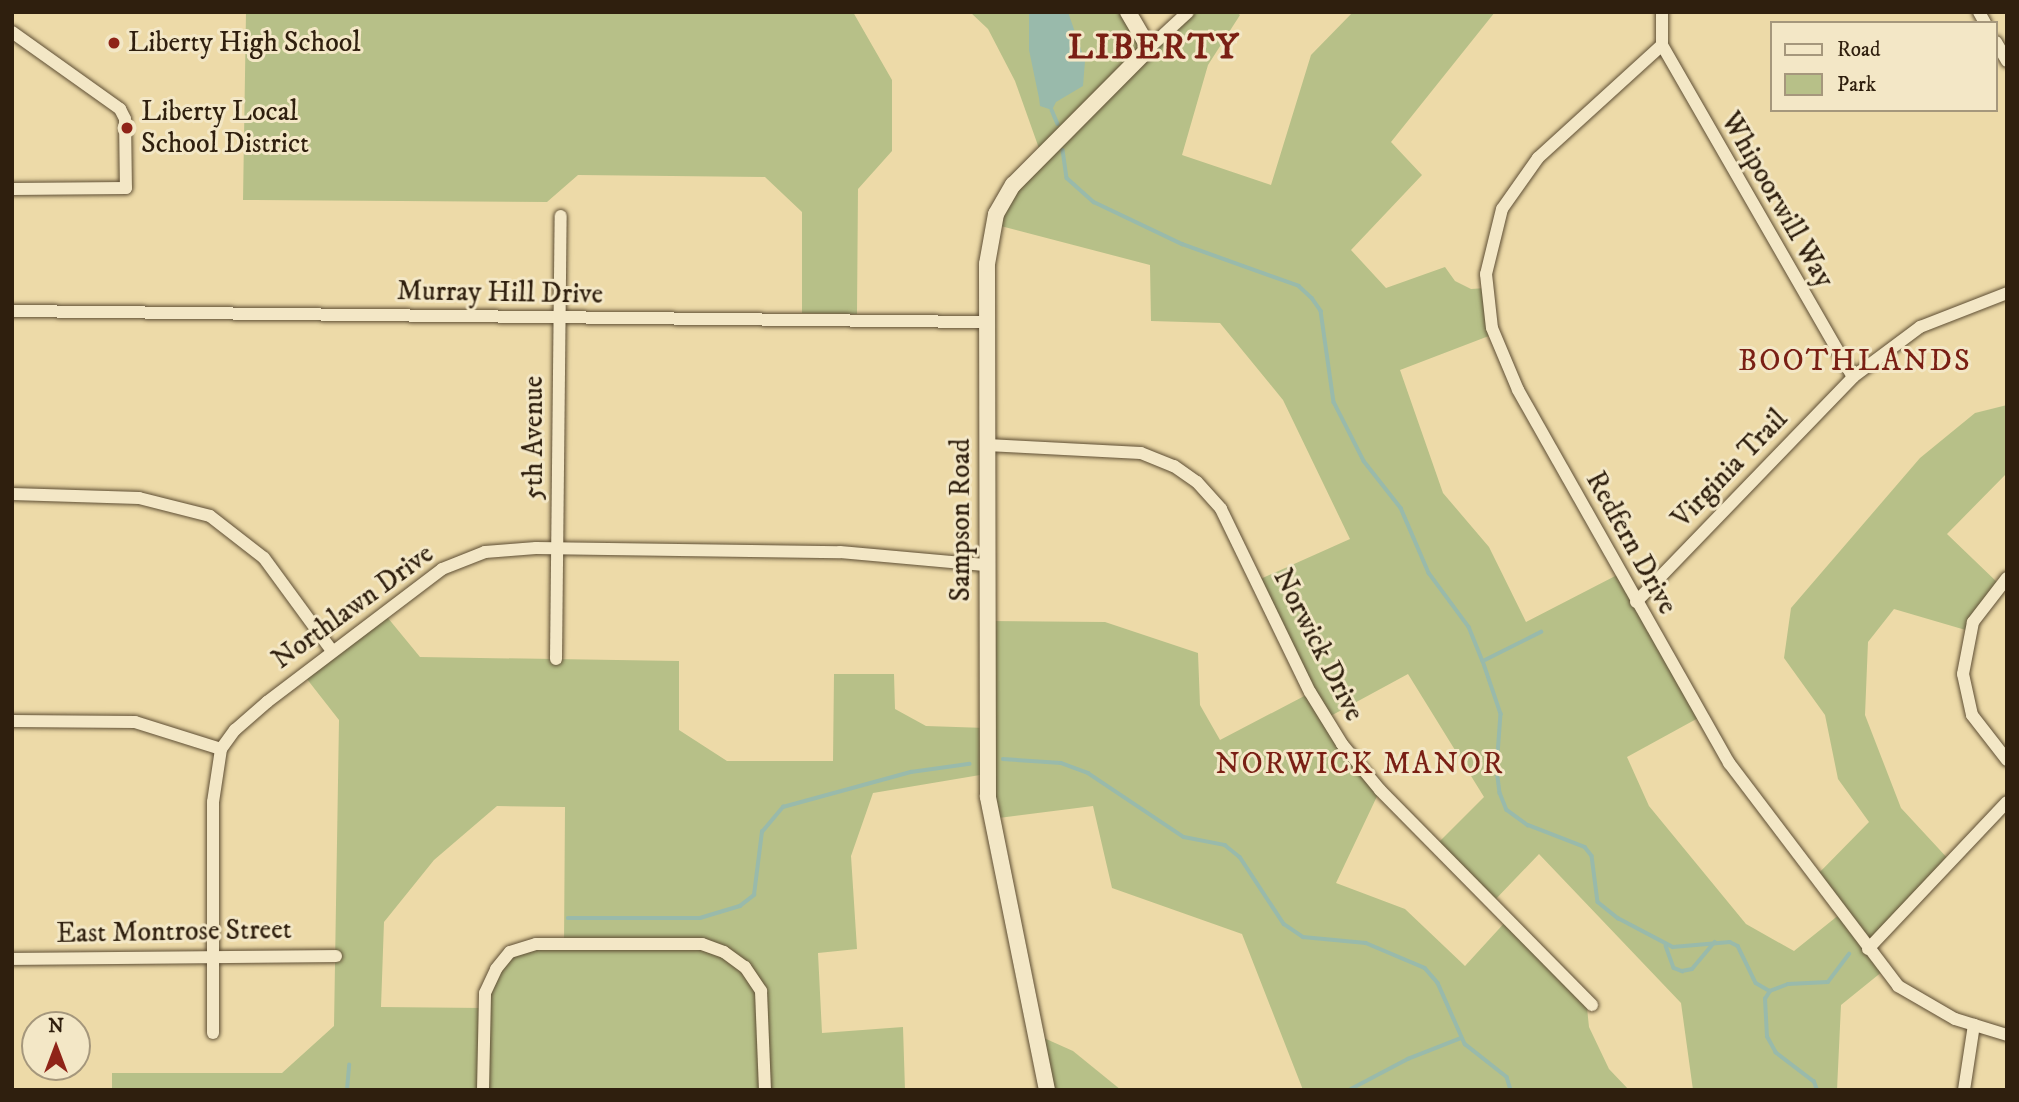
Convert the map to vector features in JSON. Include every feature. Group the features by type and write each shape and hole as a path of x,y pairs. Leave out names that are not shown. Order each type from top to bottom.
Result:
{"street":[{"path":"1128,12 1149,48 1188,12"},
{"path":"1662,12 1662,45"},
{"path":"12,32 120,109 125,119 125,188 12,189"},
{"name":"Whipoorwill Way","path":"1662,45 1853,377"},
{"name":"Redfern Drive","path":"1662,45 1527,170 1498,219 1486,274 1488,304 1502,355 1636,602 1729,763 1868,949 1909,995 1974,1025 2007,1035"},
{"path":"1998,45 2007,61"},
{"name":"Sampson Road","path":"1047,1090 988,797 989,241 1003,199 1022,174 1149,48"},
{"name":"5th Avenue","path":"556,659 561,216"},
{"name":"Virginia Trail","path":"1636,602 1853,377 1920,327 2007,293"},
{"name":"Murray Hill Drive","path":"12,311 987,322"},
{"name":"Norwick Drive","path":"987,445 1141,453 1174,466 1197,482 1220,509 1310,692 1342,744 1380,790 1592,1005"},
{"path":"12,494 139,498 210,516 264,558 332,651"},
{"name":"Northlawn Drive","path":"221,749 235,730 332,651 457,562 497,550 558,548 840,552 987,565"},
{"path":"2007,578 1973,622 1963,674 1972,715 2007,761"},
{"path":"12,721 135,722 221,749 213,802 212,1033"},
{"path":"1868,949 2007,802"},
{"path":"483,1090 485,993 496,969 510,952 536,944 702,944 724,952 745,967 761,991 765,1090"},
{"name":"East Montrose Street","path":"12,959 337,956"},
{"path":"1964,1090 1974,1025"}],"green space":[{"path":"246,12 853,12 892,80 892,151 858,189 857,314 802,313 802,212 765,177 578,175 547,202 243,200"},
{"path":"970,12 1129,12 1151,44 1188,12 1236,12 1240,15 1208,65 1182,155 1271,185 1311,55 1353,12 1495,12 1391,142 1422,175 1351,250 1386,288 1445,267 1455,281 1471,289 1486,288 1494,334 1400,370 1443,493 1489,547 1526,622 1621,573 1700,717 1627,757 1649,806 1746,924 1794,951 1840,914 1814,878 1869,822 1838,779 1825,715 1784,658 1791,608 1920,458 1975,413 2007,405 2007,473 1947,534 1999,584 1969,631 1894,609 1868,642 1865,715 1901,808 1951,862 1868,949 1883,971 1841,1005 1837,1090 1693,1090 1681,1003 1539,854 1492,903 1435,846 1484,797 1408,674 1325,719 1380,790 1336,883 1405,909 1465,966 1508,919 1586,998 1589,1027 1609,1069 1629,1090 1303,1090 1242,934 1112,888 1093,806 991,819 986,774 873,793 851,856 857,949 818,953 822,1033 903,1027 905,1090 112,1090 112,1073 282,1073 334,1026 339,720 303,674 383,612 420,657 679,661 679,730 727,761 833,761 834,674 894,674 895,709 926,726 986,728 987,621 1105,622 1198,653 1200,705 1220,740 1310,693 1256,581 1350,539 1283,400 1220,323 1151,321 1150,265 993,224 1041,154 1015,81 988,29","holes":["497,806 565,807 564,943 510,952 484,1008 381,1007 384,922 434,860"]},
{"path":"1035,1034 1073,1051 1121,1090 1047,1090"}],"shaded area":[{"path":"1029,12 1068,12 1085,61 1083,86 1056,102 1052,110 1040,106 1029,50"}],"waterway":[{"path":"1052,110 1058,124"},
{"path":"1063,150 1067,178 1094,202 1182,244 1299,286 1312,298 1321,311 1334,402 1364,461 1401,508 1429,573 1469,627 1483,661 1501,714 1497,769 1500,793 1507,810 1528,825 1585,847 1592,856 1598,902 1618,918 1673,947 1730,942 1738,946 1756,983 1770,991"},
{"path":"1483,661 1541,632"},
{"path":"1003,759 1061,763 1088,773 1184,837 1225,845 1240,857 1284,924 1303,937 1366,943 1425,968 1438,983 1465,1044 1507,1077 1511,1090"},
{"path":"568,918 700,918 740,906 754,895 762,832 783,807 911,772 969,764"},
{"path":"1666,946 1674,968 1682,971 1692,969 1715,942"},
{"path":"1817,1090 1814,1082 1776,1053 1767,1037 1765,999 1770,991 1788,984 1828,982 1849,954"},
{"path":"1349,1090 1408,1059 1461,1038"},
{"path":"347,1090 349,1065"}],"place":[{"name":"Liberty High School","path":"114,43"},
{"name":"Liberty Local School District","path":"127,128"}],"district":[{"name":"LIBERTY","path":"1154,48"},
{"name":"BOOTHLANDS","path":"1855,362"},
{"name":"NORWICK MANOR","path":"1360,765"}]}
